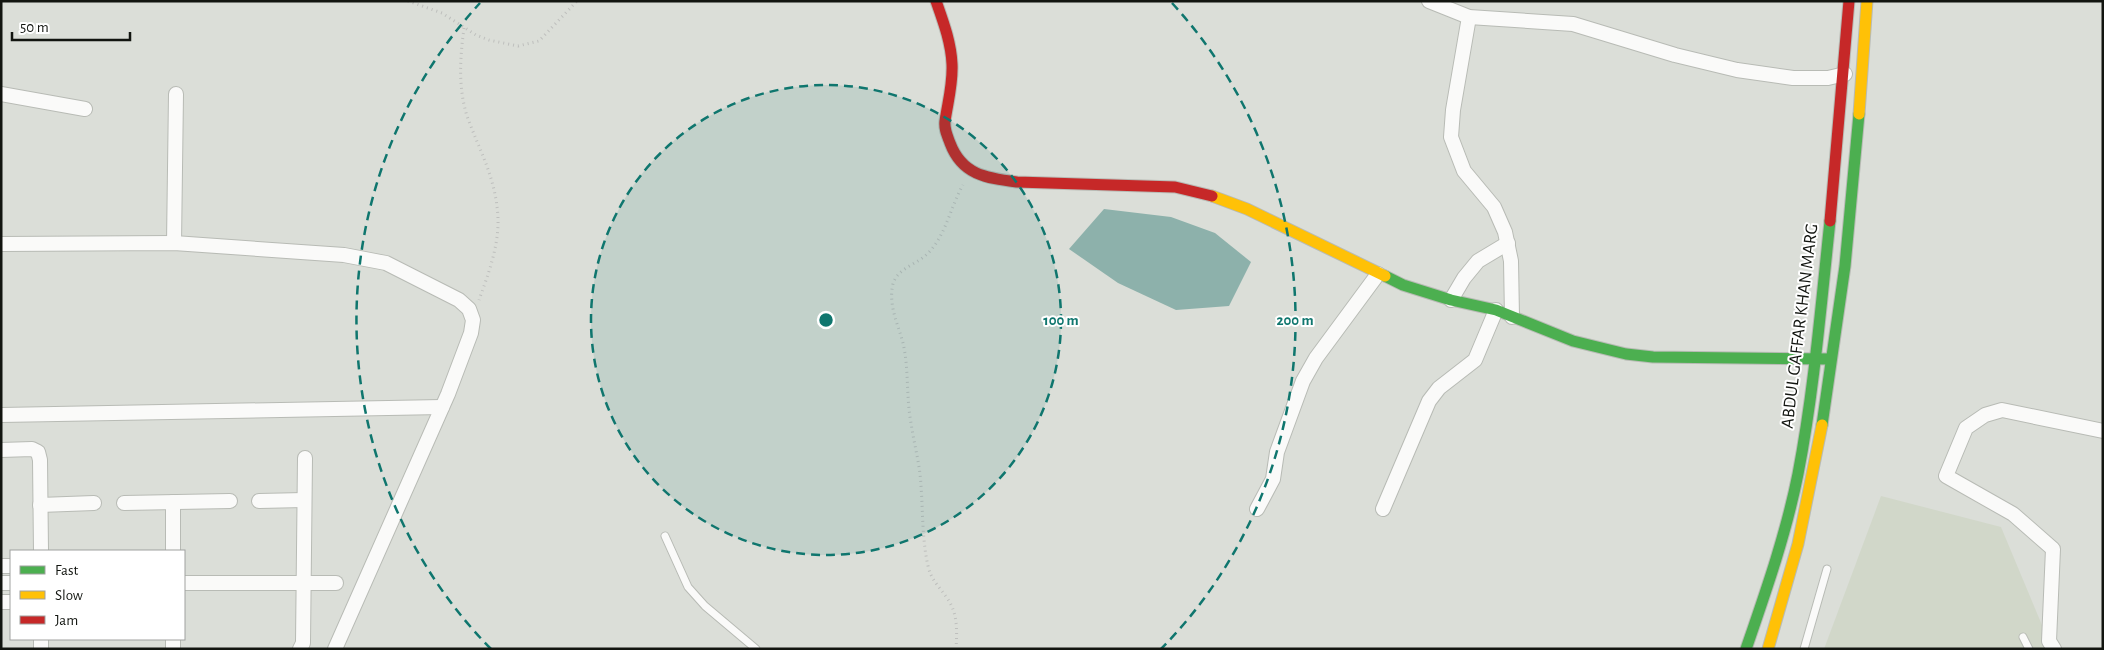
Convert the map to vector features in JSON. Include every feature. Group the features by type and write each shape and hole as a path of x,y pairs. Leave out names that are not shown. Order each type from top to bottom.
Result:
{"main road":[{"path":"936,1 946,28 952,63 951,94 945,129 954,154 971,172 990,179 1018,182 1175,187 1201,192 1247,209 1403,285 1451,300 1496,310 1573,341 1626,354 1653,357 1833,359"},
{"name":"ABDUL GAFFAR KHAN MARG","path":"1746,649 1778,552 1793,498 1802,454 1833,205 1845,74 1849,1"},
{"name":"ABDUL GAFFAR KHAN MARG","path":"1768,649 1802,531 1813,480 1833,359 1855,172 1868,1"}],"street":[{"path":"1429,1 1469,17 1573,24 1675,55 1737,70 1774,76 1828,78 1845,74"},
{"path":"1469,17 1453,110 1451,137 1464,171 1494,206 1505,232 1511,261 1512,317"},
{"path":"1,94 85,109"},
{"path":"174,243 176,94"},
{"path":"1,244 174,243 317,252 363,258 386,263 459,300 469,309 473,320 471,333 442,407 335,649"},
{"path":"1451,300 1464,278 1478,261 1508,243"},
{"path":"1257,509 1273,479 1277,452 1303,381 1321,351 1378,274"},
{"path":"1383,509 1428,401 1439,388 1475,360 1496,310"},
{"path":"1,415 442,407"},
{"path":"2054,649 2049,641 2053,549 2013,514 1946,476 1966,428 1985,415 2002,410 2103,431"},
{"path":"1,450 32,450 38,452 40,460 41,550"},
{"path":"300,649 303,643 305,458"},
{"path":"259,501 304,500"},
{"path":"124,503 230,501"},
{"path":"173,502 173,550"},
{"path":"40,505 94,503"},
{"path":"185,583 336,583"}],"lane":[{"path":"665,536 688,587 705,606 756,649"},
{"path":"1804,649 1827,569"},
{"path":"2023,637 2029,649"}],"path":[{"path":"408,1 436,10 476,36 518,46 533,44 545,35 577,1"},
{"path":"464,28 460,61 467,115 484,154 495,190 498,218 496,242 486,283 473,320"},
{"path":"956,649 957,629 955,616 951,605 930,576 928,566 924,538 919,462 910,422 903,343 894,316 892,294 893,283 898,274 927,255 940,236 956,196 971,172"}],"shaded area":[{"path":"1881,496 2001,527 2052,649 1824,649"}],"water":[{"path":"1104,209 1171,217 1215,233 1251,262 1229,306 1176,310 1118,283 1069,249"}],"traffic: fast":[{"path":"1822,425 1845,266 1859,114"},
{"path":"1746,649 1782,540 1798,474 1813,380 1830,221"},
{"path":"1385,276 1403,285 1451,300 1496,310 1573,341 1626,354 1653,357 1830,359"}],"traffic: slow":[{"path":"1859,114 1867,1"},
{"path":"1212,196 1247,209 1385,276"},
{"path":"1768,649 1798,544 1822,425"}],"traffic: jam":[{"path":"936,1 944,24 952,64 952,79 945,129 955,154 968,168 976,173 995,179 1017,182 1175,187 1212,196"},
{"path":"1830,221 1849,1"}]}
